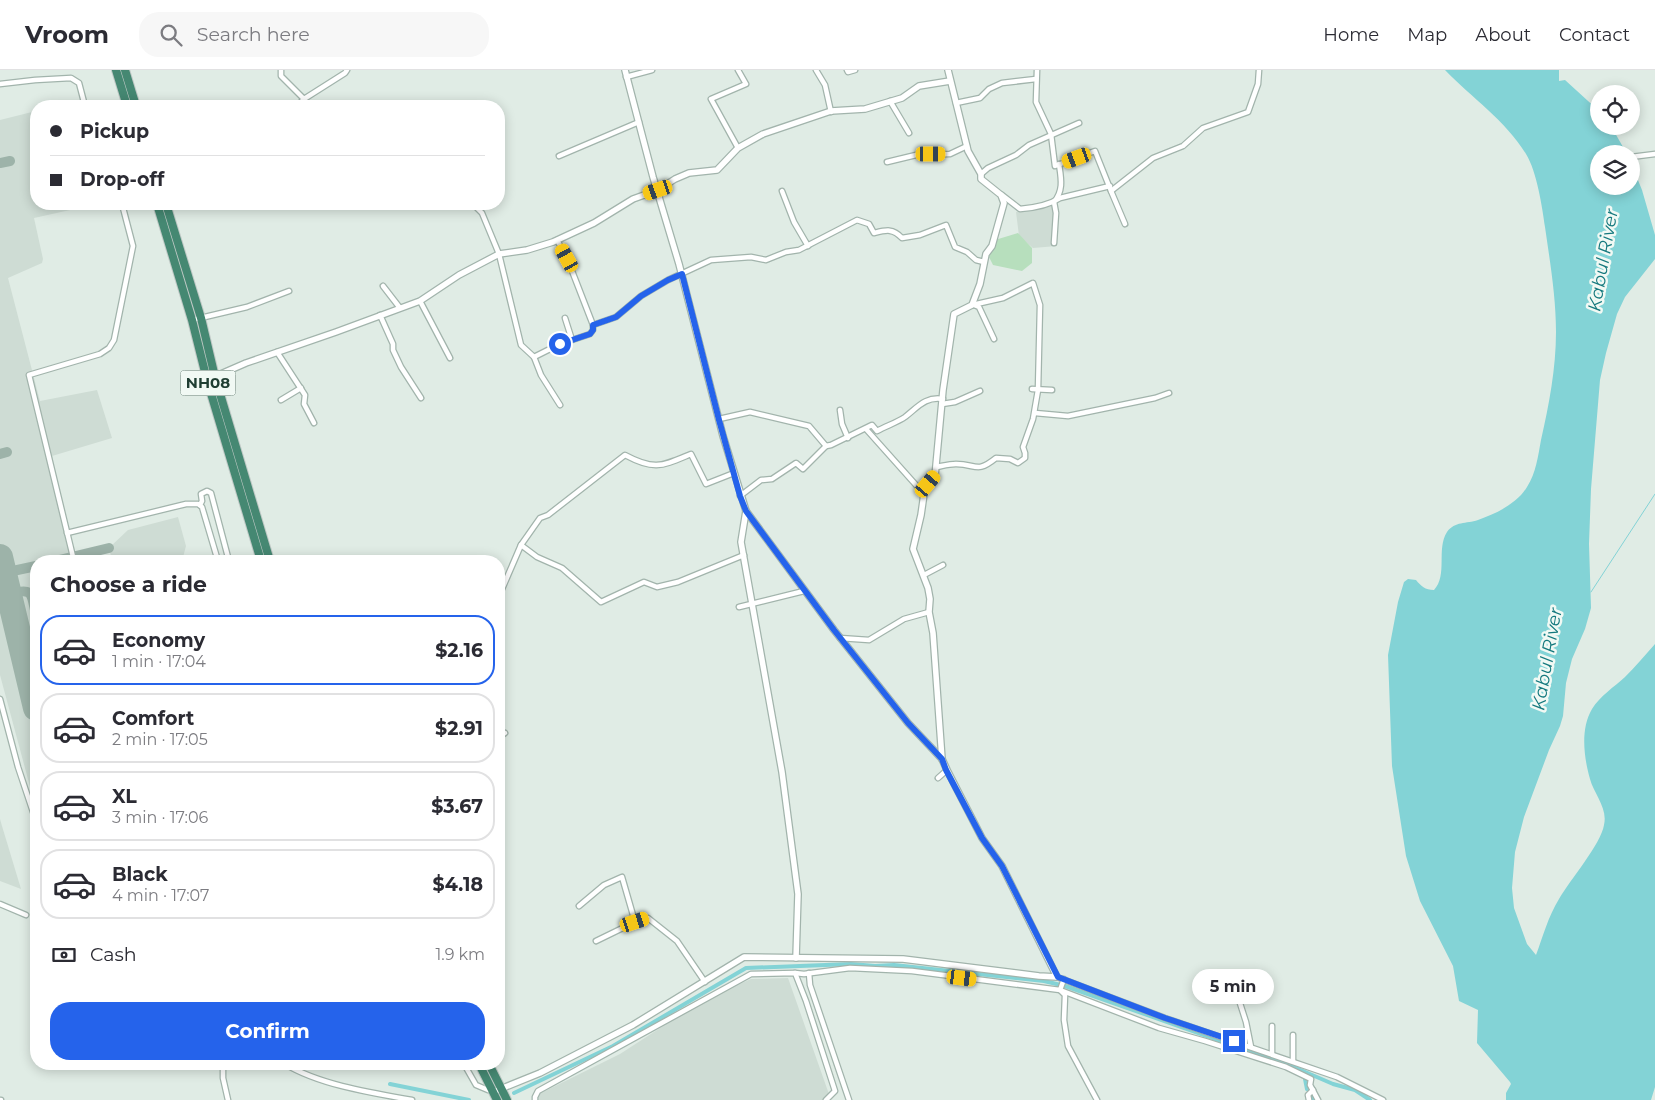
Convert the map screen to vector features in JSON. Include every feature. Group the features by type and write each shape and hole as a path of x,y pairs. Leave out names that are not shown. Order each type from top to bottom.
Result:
{"highway":[{"path":"116,70 125,100"},
{"path":"125,70 134,100"},
{"name":"NH08","path":"159,210 259,555"},
{"name":"NH08","path":"168,210 201,318 215,377 268,555"},
{"path":"482,1070 493,1094"},
{"path":"491,1070 507,1100"}],"street":[{"path":"281,70 281,76 304,98 347,70"},
{"path":"625,70 682,274 719,420 746,511 840,638 908,723 942,759"},
{"path":"626,77 652,70"},
{"path":"738,70 746,84 711,99 738,148"},
{"path":"816,70 825,85 830,112"},
{"path":"847,70 848,72 855,70"},
{"path":"948,70 968,152 981,174 981,179 1020,209 1054,202 1060,198 1111,189 1153,158 1182,146 1203,128 1248,112 1258,84 1259,70"},
{"path":"1037,70 1036,102 1051,134 1055,166 1096,151 1125,224"},
{"path":"0,84 71,78 79,83 83,100"},
{"path":"956,103 980,98 989,89 1002,83 1036,79"},
{"path":"207,380 246,362 420,301 458,276 499,254 527,250 557,240 594,223 633,199 658,190 675,179 689,173 717,170 738,148 763,134 830,112 865,109 902,98 920,86 950,81"},
{"path":"890,101 909,133"},
{"path":"559,156 639,122"},
{"path":"981,174 988,168 1016,155 1029,145 1079,123"},
{"path":"887,162 916,155 950,154 967,146"},
{"path":"1640,156 1655,154"},
{"path":"1054,202 1059,196 1062,184 1059,164"},
{"path":"782,191 794,222 808,246"},
{"path":"972,305 980,284 986,254 992,246 1002,211 1004,203 1001,194"},
{"path":"1054,202 1056,213 1054,243"},
{"path":"72,555 30,375 100,354 109,348 114,340 133,246 124,210"},
{"path":"479,210 499,254 521,345 534,357 541,375 560,405"},
{"path":"593,325 616,317 641,296 668,280 711,260 751,257 766,260 808,246 857,220 869,224 874,233 887,230 897,232 902,238 920,235 946,225 955,247 968,252 976,260 984,262"},
{"path":"534,357 590,334 593,330 593,325 567,258 557,240"},
{"path":"936,467 957,464 977,468 986,466 996,458 1010,459 1018,463 1025,458 1023,447 1035,412 1040,305 1032,283 1003,298 972,305 954,314 942,401 935,476 928,484 924,494 922,515 913,549 924,575 930,599 929,612 933,634 942,759 982,838 1002,866 1061,978 1060,990 1064,995 1064,1020 1068,1046 1098,1100"},
{"path":"382,286 400,308"},
{"path":"192,320 247,307 289,291"},
{"path":"420,301 450,358"},
{"path":"972,305 979,307 994,339"},
{"path":"380,315 401,367 421,398"},
{"path":"565,318 572,340"},
{"path":"277,352 305,395 304,404 314,423"},
{"path":"281,400 300,388"},
{"path":"1035,389 1052,390"},
{"path":"740,496 761,480 772,479 796,463 803,469 826,446 848,438 872,425 877,431 904,418 921,402 940,398 942,401 955,402 980,391"},
{"path":"1035,412 1068,416 1155,398 1169,393"},
{"path":"840,410 842,424 848,438"},
{"path":"719,420 750,412 809,426 826,446"},
{"path":"866,429 924,494"},
{"path":"505,582 521,545 540,518 548,516 625,454 640,463 661,466 692,454 706,484 734,473"},
{"path":"216,555 200,505 202,501 201,494 207,491 211,493 227,555"},
{"path":"67,533 186,504 200,505"},
{"path":"746,511 741,542 782,772 798,894 796,958"},
{"path":"521,545 537,558 562,568 601,602 644,582 657,587 678,582 744,556"},
{"path":"924,575 943,565"},
{"path":"739,606 804,590"},
{"path":"840,638 869,640 904,619 929,612"},
{"path":"0,698 18,767 30,803"},
{"path":"938,778 946,770"},
{"path":"580,906 604,884 622,877 635,922"},
{"path":"0,904 26,915"},
{"path":"596,941 635,922 648,918 677,942 705,982"},
{"path":"467,1070 476,1085 493,1094 540,1073 633,1025 744,957 903,959 1061,978 1165,1018 1337,1077 1383,1100"},
{"path":"535,1100 534,1097 538,1091 751,974 809,973 850,968 912,971 1060,990 1159,1028 1286,1067 1311,1079 1310,1085 1318,1100"},
{"path":"795,973 835,1091 826,1100"},
{"path":"809,973 810,985 849,1100"},
{"path":"1238,997 1251,1047"},
{"path":"1272,1026 1272,1054"},
{"path":"1293,1061 1294,1035"},
{"path":"223,1070 228,1100"},
{"path":"295,1070 324,1082 412,1100"},
{"path":"1308,1100 1308,1095 1313,1090"}],"shaded area":[{"path":"30,112 30,210 70,210 34,218 43,259 42,263 8,278 40,401 97,390 112,438 52,456 74,555 30,555 30,787 0,675 0,120"},
{"path":"1054,203 1057,246 1033,248 1019,236 1016,212"},
{"path":"178,517 186,546 184,555 111,555 109,548 128,530"},
{"path":"0,819 2,826 21,889 0,881"},
{"path":"788,978 830,1097 826,1100 537,1100 535,1096 620,1054 705,999 751,979"}],"green space":[{"path":"1018,233 1032,248 1032,263 1022,271 993,265 989,257 995,240"}],"water":[{"name":"Kabul River","path":"1445,70 1559,70 1559,81 1565,80 1590,103 1590,135 1616,135 1622,145 1590,145 1590,195 1640,195 1640,185 1655,235 1655,259 1625,297 1617,314 1600,380 1591,489 1589,544 1591,608 1585,629 1572,659 1566,683 1563,716 1560,726 1524,817 1515,852 1512,888 1514,908 1527,944 1536,955 1555,906 1591,852 1602,833 1604,825 1604,813 1592,785 1586,762 1584,744 1588,717 1599,700 1625,677 1655,644 1655,1087 1651,1100 1506,1100 1506,1093 1511,1084 1477,1043 1478,1010 1459,1001 1453,966 1420,901 1406,856 1392,766 1388,655 1398,602 1404,582 1408,579 1416,580 1424,587 1434,590 1440,577 1442,546 1450,528 1457,524 1478,520 1498,511 1512,503 1527,487 1533,476 1547,413 1556,346 1551,266 1541,199 1530,161 1508,130"}],"waterway":[{"path":"1591,592 1655,494"},
{"path":"514,1093 613,1046 746,968 851,964 894,965 1044,981 1065,986 1289,1065 1333,1084 1355,1090 1370,1100"},
{"path":"1305,1079 1307,1089"},
{"path":"390,1084 469,1100"}],"taxiway":[{"path":"0,163 10,161"},
{"path":"0,454 7,452"},
{"path":"80,555 109,548"},
{"path":"2,564 8,572 30,567"},
{"path":"9,594 23,591 30,594"},
{"path":"20,642 26,646 30,645"},
{"path":"24,657 23,651 26,646"}],"runway":[{"path":"0,557 30,683"}],"route":[{"path":"560,344 590,334 593,330 593,325 616,317 641,296 682,274 719,420 746,511 763,537 834,630 908,723 942,759 982,838 1002,866 1058,977 1165,1018 1234,1041"}]}
